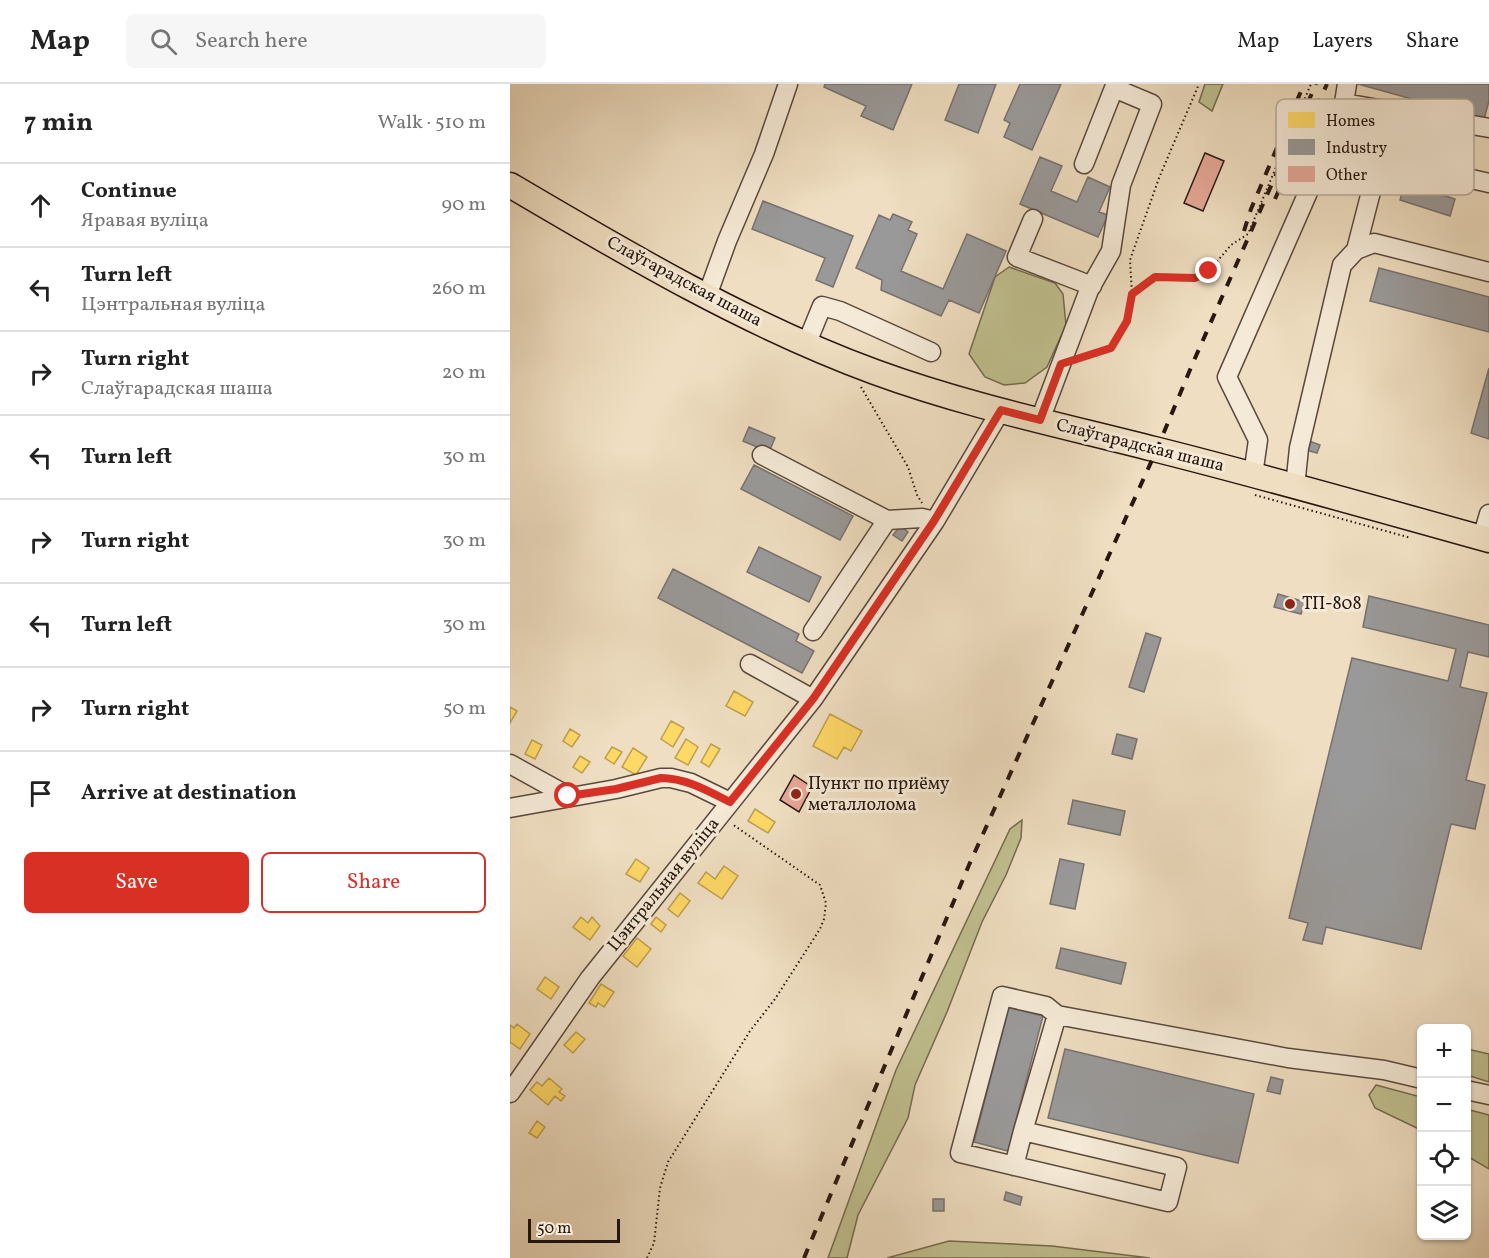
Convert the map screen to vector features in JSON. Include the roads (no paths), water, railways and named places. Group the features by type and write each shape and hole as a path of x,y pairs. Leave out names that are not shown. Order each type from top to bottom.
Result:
{"main road":[{"name":"Слаўгарадская шаша","path":"510,184 584,229 707,296 806,345 917,387 1040,420 1253,485 1295,487 1485,539"}],"street":[{"path":"707,296 727,241 764,154 788,84"},
{"path":"1345,99 1347,84"},
{"path":"1040,420 1092,286 1111,251 1121,185 1152,104 1114,88 1084,164"},
{"path":"1474,125 1489,128"},
{"path":"1474,180 1489,183"},
{"path":"1253,485 1258,440 1227,377 1307,195"},
{"path":"1356,250 1370,195"},
{"path":"1033,219 1017,257 1092,286"},
{"path":"1295,487 1299,448 1342,265 1356,250 1374,243 1489,272"},
{"path":"806,345 822,306 840,311 931,352"},
{"name":"Цэнтральная вуліца","path":"510,1094 590,978 813,699 934,521 1001,410"},
{"path":"762,455 887,520 922,518 934,521"},
{"path":"1485,539 1489,514"},
{"path":"813,631 887,520"},
{"path":"750,664 813,699"},
{"path":"510,764 568,796"},
{"path":"510,808 568,796 592,794 661,778 671,778 691,783 725,809"},
{"path":"1023,1131 1178,1167 1168,1202 960,1153 1002,996 1046,1006 1057,1016 1288,1058 1384,1070 1418,1078"},
{"path":"1014,1166 1057,1016"},
{"path":"1471,1091 1489,1095"}],"railway":[{"path":"1298,99 1304,84"},
{"path":"1309,99 1316,84"},
{"path":"1320,99 1327,84"},
{"path":"1244,231 1276,150"},
{"path":"804,1258 969,865 1157,449 1276,175"},
{"path":"1275,199 1277,195"}],"place":[{"name":"ТП-808","path":"1290,604"},
{"name":"Пункт по приёму металлолома","path":"796,794"}]}
